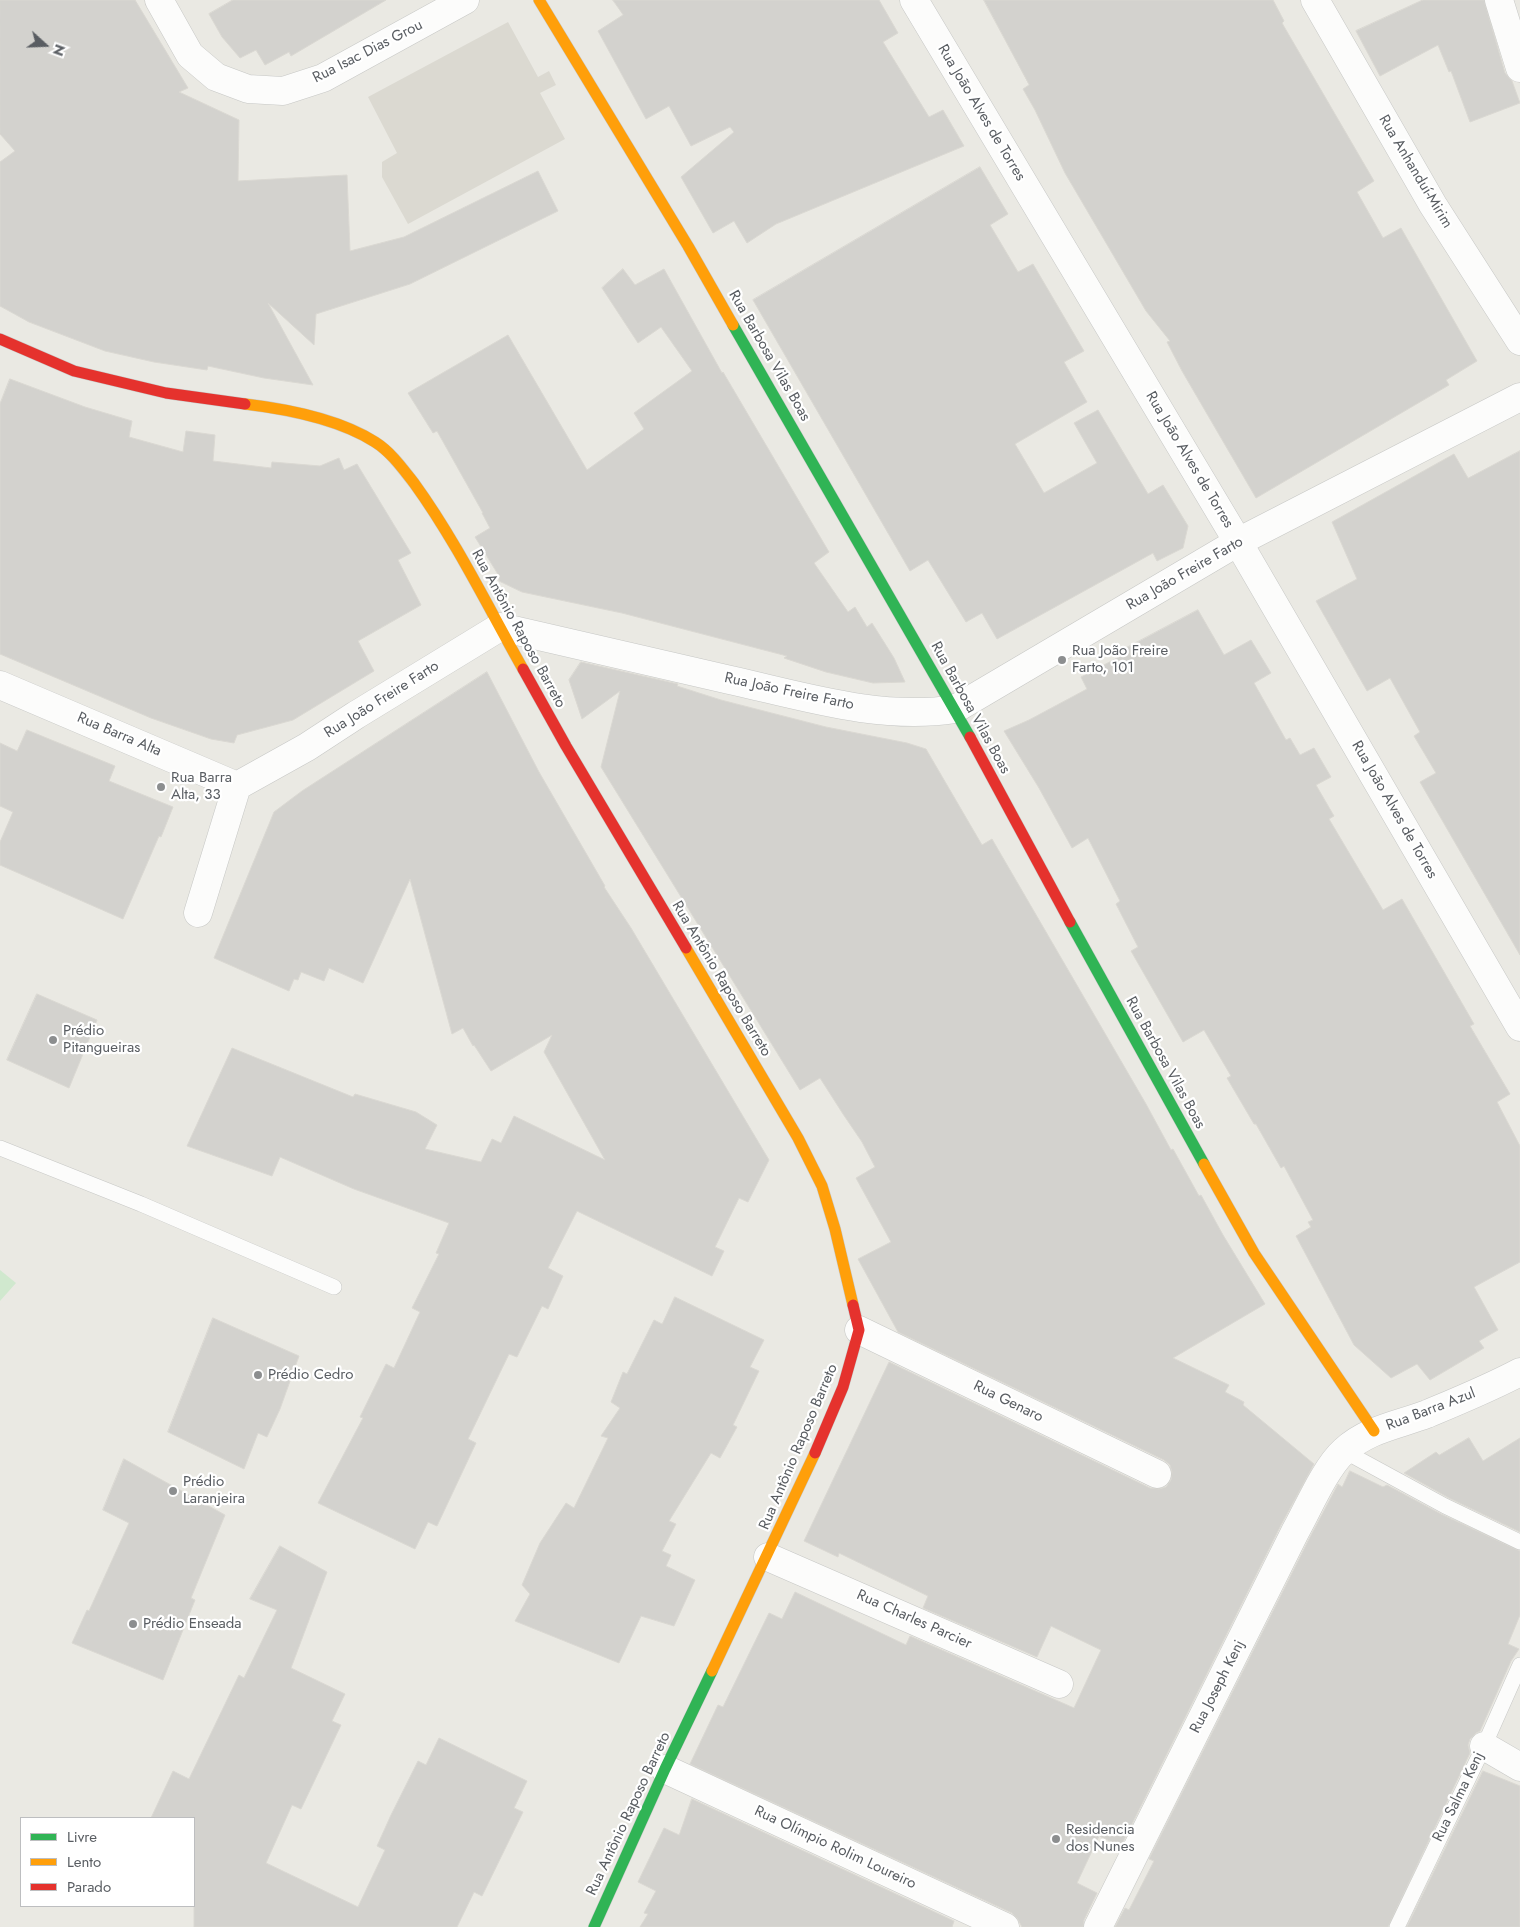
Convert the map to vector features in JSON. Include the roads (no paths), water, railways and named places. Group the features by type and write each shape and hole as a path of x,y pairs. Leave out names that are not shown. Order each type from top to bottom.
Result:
{"street":[{"name":"Rua Isac Dias Grou","path":"159,0 190,55 216,77 248,89 283,91 323,78 465,0"},
{"name":"Rua Barbosa Vilas Boas","path":"539,0 688,246 955,709 1097,971 1254,1253 1374,1431"},
{"name":"Rua João Alves de Torres","path":"914,0 1238,542 1520,1028"},
{"name":"Rua Anhanduí-Mirim","path":"1315,0 1433,205 1520,341"},
{"path":"1499,0 1520,68"},
{"name":"Rua Antônio Raposo Barreto","path":"0,339 74,371 166,393 277,408 343,426 376,442 397,460 434,511 566,746 798,1138 822,1186 835,1229 858,1330 843,1387 768,1557 665,1769 594,1927"},
{"name":"Rua João Freire Farto","path":"237,786 307,747 356,715 500,628 836,704 905,712 936,712 955,709 1238,542 1520,397"},
{"name":"Rua Barra Alta","path":"0,685 237,786"},
{"path":"198,912 237,786"},
{"name":"Rua Genaro","path":"858,1330 1157,1474"},
{"name":"Rua Barra Azul","path":"1344,1451 1374,1431 1425,1415 1495,1385 1520,1372"},
{"name":"Rua Joseph Kenj","path":"1098,1927 1295,1532 1328,1472 1344,1451"},
{"name":"Rua Charles Parcier","path":"768,1557 1059,1684"},
{"path":"1484,1746 1520,1768"},
{"name":"Rua Olímpio Rolim Loureiro","path":"665,1769 1005,1927"}],"lane":[{"path":"0,1148 141,1204 334,1287"},
{"path":"1344,1451 1445,1506 1520,1542"},
{"name":"Rua Salma Kenj","path":"1397,1927 1484,1746 1520,1665"}],"place":[{"name":"Rua João Freire Farto, 101","path":"1062,660"},
{"name":"Rua Barra Alta, 33","path":"161,787"},
{"name":"Prédio Pitangueiras","path":"53,1040"},
{"name":"Prédio Cedro","path":"258,1375"},
{"name":"Prédio Laranjeira","path":"173,1491"},
{"name":"Prédio Enseada","path":"133,1624"},
{"name":"Residencia dos Nunes","path":"1056,1839"}]}
